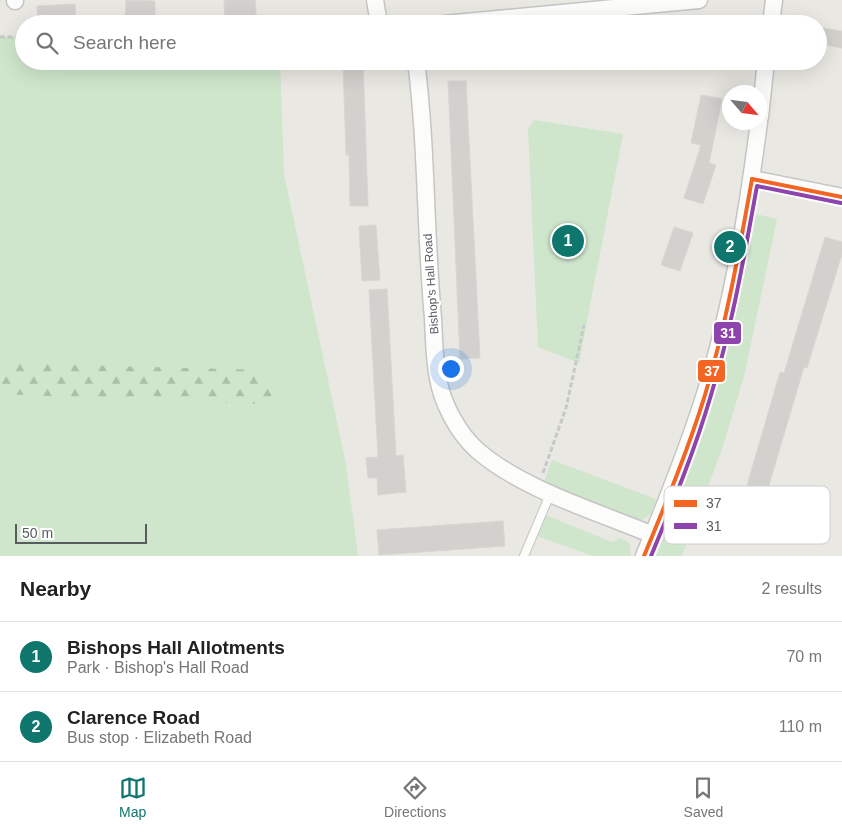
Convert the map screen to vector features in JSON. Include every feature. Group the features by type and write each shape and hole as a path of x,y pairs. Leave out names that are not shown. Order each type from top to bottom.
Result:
{"street":[{"path":"375,0 378,15"},
{"path":"511,15 578,6 699,0"},
{"path":"772,15 774,0"},
{"name":"Bishop's Hall Road","path":"417,70 422,112 429,277 438,379 461,433 476,450 504,471 544,490 653,535"},
{"path":"763,85 765,70"},
{"path":"671,486 705,395 737,264 752,179 758,130"},
{"path":"752,179 842,197"},
{"path":"644,556 664,505"}],"lane":[{"path":"524,556 544,490"}],"path":[{"path":"0,37 15,37"},
{"path":"544,490 566,408 584,324"}],"green space":[{"path":"0,37 15,37 15,70 280,70 284,174 346,464 358,556 0,556"},
{"path":"534,120 623,134 579,363 538,347 528,129"},
{"path":"751,213 777,219 744,377 722,449 708,486 682,486 706,423 729,335"},
{"path":"0,363 261,370 270,379 274,393 262,404 0,394"},
{"path":"552,460 656,499 651,513 639,523 542,487"},
{"path":"543,514 612,542 621,538 629,543 631,556 593,556 534,535"},
{"path":"664,535 664,544 686,544 682,556 656,556"}],"building":[{"path":"126,0 155,1 155,15 125,15"},
{"path":"224,0 255,0 256,15 225,15"},
{"path":"75,4 76,15 38,15 37,6"},
{"path":"827,29 842,31 842,48 827,45"},
{"path":"343,70 363,70 368,206 350,206 349,155 346,155"},
{"path":"448,81 466,81 480,358 460,359"},
{"path":"701,95 722,99 709,163 716,165 703,204 684,198 701,145 691,143"},
{"path":"376,225 380,280 362,281 359,226"},
{"path":"674,227 693,233 680,271 661,265"},
{"path":"825,237 842,242 842,254 807,368 804,367 769,486 747,486 780,372 784,373"},
{"path":"387,289 396,456 403,455 406,492 378,495 377,478 368,478 366,458 378,457 369,290"},
{"path":"503,521 505,546 379,555 377,530"}],"transit line":[{"name":"37","path":"752,179 842,197"},
{"name":"37","path":"672,486 713,369 726,315 752,179"},
{"name":"31","path":"679,486 705,416 725,344 757,186 841,203"},
{"name":"37","path":"644,556 664,506"},
{"name":"31","path":"651,556 664,524"}],"place":[{"name":"Bishops Hall Allotments","path":"568,241"},
{"name":"Clarence Road","path":"730,247"}]}
